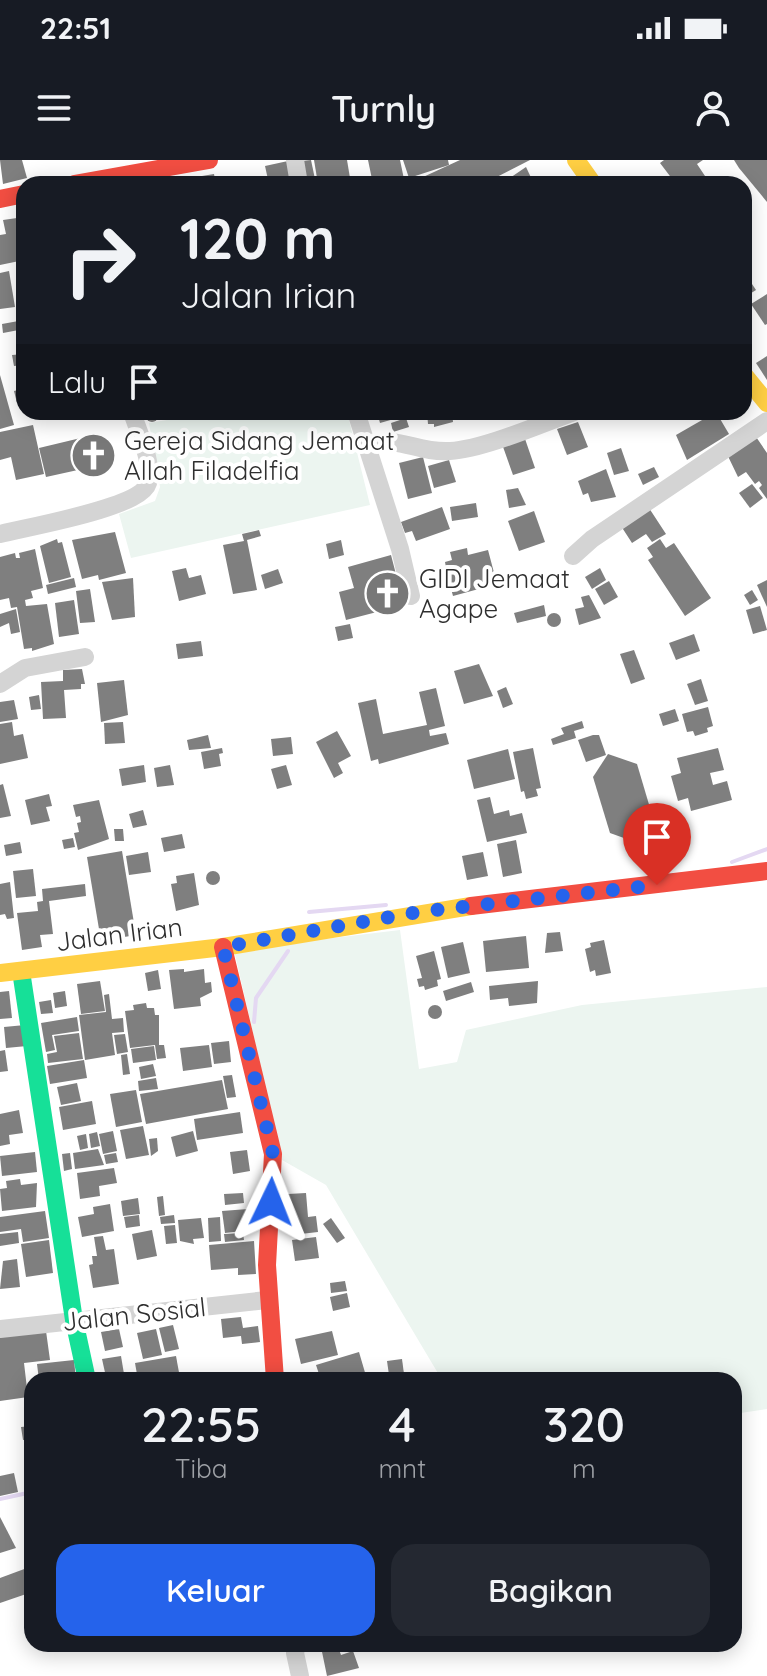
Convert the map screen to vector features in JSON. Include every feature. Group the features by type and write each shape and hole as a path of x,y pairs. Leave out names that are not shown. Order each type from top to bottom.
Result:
{"main road":[{"path":"122,176 209,160"},
{"path":"752,385 767,403"},
{"name":"Jalan Irian","path":"0,973 223,947 418,912 767,871"},
{"path":"223,947 273,1154 267,1300 274,1372"},
{"path":"21,971 74,1320 85,1372"}],"street":[{"path":"0,534 114,506 142,494 148,485 149,470 134,420"},
{"path":"358,420 411,596"},
{"path":"366,444 389,439 429,451 454,451 549,420"},
{"path":"573,556 592,539 767,421"},
{"path":"0,684 25,668 85,657"},
{"name":"Jalan Sosial","path":"0,1329 267,1300"},
{"path":"295,1652 300,1676"}],"shaded area":[{"path":"167,420 349,420 370,505 131,558 119,514 155,501 160,487 149,423"},
{"path":"400,930 419,1069 457,1062 466,1030 582,1005 767,987 767,1409 742,1413 742,1372 437,1372 326,1185 282,1160 234,950"}],"building":[{"path":"0,160 22,160 26,176 16,176 16,181 3,184"},
{"path":"311,160 314,176 304,176 301,161"},
{"path":"314,160 347,160 350,176 317,176"},
{"path":"368,160 400,160 403,176 371,176"},
{"path":"403,160 448,160 449,165 408,176"},
{"path":"460,160 530,160 499,176 425,176"},
{"path":"664,160 703,160 697,164 705,176 670,176 660,163"},
{"path":"734,160 767,160 767,202 752,184 752,176 746,176"},
{"path":"288,161 291,176 267,176 265,166"},
{"path":"526,167 530,176 513,176"},
{"path":"16,218 16,262 0,265 0,235 6,234 3,220"},
{"path":"9,271 15,307 0,309 0,273"},
{"path":"767,294 767,324 765,325 752,303"},
{"path":"16,321 16,331 3,333 2,324"},
{"path":"767,356 767,380 756,363"},
{"path":"0,375 14,425 0,429"},
{"path":"407,420 409,427 393,432 391,423"},
{"path":"428,420 453,420 434,427 434,424 428,424"},
{"path":"702,420 721,420 729,434 687,460 676,435"},
{"path":"578,422 588,447 567,455 557,429"},
{"path":"33,425 44,474 16,480 11,457 0,460 0,432"},
{"path":"752,431 767,453 767,499 759,488 762,485 759,481 755,484 746,472 738,477 725,450"},
{"path":"89,436 96,466 46,477 39,448"},
{"path":"524,436 535,468 513,475 502,444"},
{"path":"621,448 629,471 614,475 607,453"},
{"path":"423,457 432,493 408,499 399,463"},
{"path":"449,460 456,482 434,488 428,466"},
{"path":"654,467 659,477 643,485 638,474"},
{"path":"606,469 616,497 591,502 588,493 583,495 578,481"},
{"path":"752,484 763,498 750,508 739,493"},
{"path":"518,488 526,505 509,508 506,490"},
{"path":"476,503 478,517 452,521 450,507"},
{"path":"442,507 450,529 416,541 412,531 405,533 401,522"},
{"path":"649,508 666,534 652,542 646,534 632,543 621,526"},
{"path":"534,511 545,542 519,551 508,521"},
{"path":"259,530 261,536 247,540 257,590 233,594 223,545 244,541 242,534"},
{"path":"115,532 126,573 99,580 98,575 82,579 72,540"},
{"path":"57,539 58,543 62,542 71,577 49,583 40,546"},
{"path":"660,539 666,548 674,543 711,598 685,616 648,560 653,557 647,548"},
{"path":"341,540 344,555 329,559 326,544"},
{"path":"467,548 468,555 488,550 497,584 453,596 450,585 439,588 436,576 447,573 445,562 452,560 450,552"},
{"path":"35,549 43,588 31,591 33,598 25,600 26,606 47,604 54,644 32,651 32,648 24,649 17,607 11,608 9,598 0,600 0,557 15,553 16,558 20,558 19,553"},
{"path":"391,555 404,605 346,620 339,592 354,588 348,567"},
{"path":"186,568 189,578 201,575 206,594 179,601 172,571"},
{"path":"600,568 606,580 592,589 585,577"},
{"path":"278,569 283,583 265,589 261,575"},
{"path":"74,578 76,587 48,594 46,585"},
{"path":"133,578 135,617 112,620 102,582"},
{"path":"767,580 767,607 757,585"},
{"path":"609,581 618,597 604,605 595,589"},
{"path":"90,589 95,622 80,623 76,591"},
{"path":"752,590 758,600 750,605 744,595"},
{"path":"589,595 601,618 579,625 575,609 584,607 581,597"},
{"path":"74,600 79,634 59,637 55,603"},
{"path":"544,605 546,616 517,623 514,613"},
{"path":"760,606 767,630 753,634 746,610"},
{"path":"16,609 20,632 11,634 9,623 0,627 0,614"},
{"path":"554,613 561,620 554,627 547,620"},
{"path":"350,624 353,638 338,641 335,627"},
{"path":"694,634 700,651 676,660 669,643"},
{"path":"201,641 203,656 178,659 176,644"},
{"path":"634,650 645,679 631,684 620,654"},
{"path":"479,664 493,696 464,704 454,671"},
{"path":"82,669 85,684 81,684 81,689 64,690 66,718 43,719 41,682 63,681 63,670"},
{"path":"701,679 708,701 695,705 687,684"},
{"path":"124,680 128,715 101,722 97,683"},
{"path":"506,687 513,704 503,708 497,691"},
{"path":"436,688 445,726 429,730 430,736 446,733 449,744 379,764 378,759 371,761 358,703 376,699 383,734 427,725 419,692"},
{"path":"39,695 41,709 31,710 29,697"},
{"path":"14,700 18,719 0,722 0,702"},
{"path":"708,707 713,726 707,728 708,732 695,736 693,731 687,732 682,714"},
{"path":"675,709 679,721 663,726 659,714"},
{"path":"582,721 584,728 574,731 576,738 553,745 551,739 564,734 561,728"},
{"path":"12,722 14,736 23,734 28,758 0,764 0,724"},
{"path":"123,722 125,743 105,744 104,723"},
{"path":"337,731 351,756 338,763 343,773 334,778 316,742"},
{"path":"208,735 211,748 189,750 187,740"},
{"path":"599,735 606,755 586,762 578,740"},
{"path":"291,737 293,754 273,756 271,739"},
{"path":"222,748 223,753 219,754 221,766 204,769 201,752"},
{"path":"533,748 541,788 536,789 538,796 526,799 524,791 521,792 513,752"},
{"path":"718,748 724,770 710,773 713,785 727,781 732,800 691,811 688,798 678,801 671,776 681,773 677,758"},
{"path":"508,749 515,779 474,789 467,760"},
{"path":"608,754 637,764 653,818 635,842 610,833 593,777"},
{"path":"144,765 146,782 122,786 119,769"},
{"path":"170,765 174,785 157,787 154,768"},
{"path":"286,765 292,785 277,789 271,769"},
{"path":"3,784 11,816 0,818 0,785"},
{"path":"49,794 52,806 46,807 50,821 31,825 25,800"},
{"path":"490,797 494,814 509,810 510,816 522,813 527,833 487,842 477,800"},
{"path":"99,800 109,839 78,850 74,833 79,832 77,823 81,822 73,805"},
{"path":"143,810 147,825 133,828 129,814"},
{"path":"114,829 123,829 124,841 115,841"},
{"path":"182,834 185,848 164,852 161,838"},
{"path":"73,838 75,847 64,849 62,840"},
{"path":"516,840 522,873 503,877 497,844"},
{"path":"20,842 22,853 6,856 4,845"},
{"path":"122,851 136,935 101,941 87,857"},
{"path":"148,852 151,872 129,875 126,856"},
{"path":"483,852 488,876 467,880 462,856"},
{"path":"33,869 36,896 16,898 13,871"},
{"path":"213,871 220,878 213,885 206,878"},
{"path":"194,873 199,905 176,911 171,884 177,883 176,876"},
{"path":"10,882 14,918 7,919 5,914 0,915 0,884"},
{"path":"85,884 86,896 49,901 53,934 40,935 42,947 22,950 17,913 38,911 37,902 43,901 42,889"},
{"path":"560,932 563,951 545,953 547,933"},
{"path":"526,936 529,968 486,972 483,941"},
{"path":"604,940 611,973 596,976 595,970 590,972 585,949 591,947 590,943"},
{"path":"463,942 470,973 448,978 441,947"},
{"path":"434,951 441,979 437,980 438,986 425,990 424,986 419,987 417,979 422,978 416,956"},
{"path":"184,969 184,972 204,969 205,983 211,982 212,992 200,998 201,1006 174,1009 169,970"},
{"path":"158,970 161,989 148,991 145,973"},
{"path":"100,981 105,1011 81,1014 77,984"},
{"path":"538,981 537,1003 509,1006 508,998 490,1000 489,986"},
{"path":"471,982 474,992 446,1001 443,991"},
{"path":"9,991 12,1018 0,1019 0,992"},
{"path":"65,991 67,1006 55,1008 53,993"},
{"path":"109,994 112,1019 123,1018 124,1032 112,1033 115,1055 85,1060 79,1015 106,1012 104,995"},
{"path":"51,1000 53,1013 41,1014 39,1002"},
{"path":"146,1003 147,1008 154,1008 155,1015 159,1015 159,1045 164,1045 166,1058 157,1059 155,1045 130,1048 125,1011 134,1010 133,1005"},
{"path":"435,1005 442,1012 435,1019 428,1012"},
{"path":"77,1017 79,1031 52,1035 55,1050 46,1052 41,1023"},
{"path":"25,1025 27,1046 6,1048 4,1027"},
{"path":"79,1033 83,1059 48,1063 47,1054 57,1052 54,1036"},
{"path":"125,1034 128,1052 117,1054 114,1035"},
{"path":"229,1041 231,1062 214,1064 211,1043"},
{"path":"209,1045 212,1067 183,1071 180,1048"},
{"path":"154,1046 156,1060 133,1063 131,1049"},
{"path":"5,1050 8,1071 0,1072 0,1051"},
{"path":"127,1054 130,1074 123,1075 121,1055"},
{"path":"84,1060 87,1078 50,1084 47,1066"},
{"path":"153,1064 156,1076 141,1079 139,1067"},
{"path":"232,1075 236,1097 227,1098 223,1076"},
{"path":"156,1078 158,1089 139,1091 138,1081"},
{"path":"222,1080 228,1109 146,1124 140,1094"},
{"path":"77,1083 81,1101 61,1105 57,1087"},
{"path":"136,1090 142,1122 116,1127 110,1094"},
{"path":"92,1101 96,1124 63,1130 59,1107"},
{"path":"19,1110 23,1133 9,1135 10,1144 0,1146 0,1114"},
{"path":"240,1112 243,1133 197,1140 194,1119"},
{"path":"143,1126 149,1155 126,1159 120,1130"},
{"path":"113,1131 117,1151 103,1154 99,1134"},
{"path":"193,1131 198,1151 176,1157 171,1137"},
{"path":"97,1132 100,1146 91,1148 89,1134"},
{"path":"86,1134 88,1148 80,1150 77,1136"},
{"path":"157,1138 158,1151 151,1156 149,1139"},
{"path":"98,1149 104,1165 75,1169 73,1153"},
{"path":"247,1150 250,1171 233,1174 230,1152"},
{"path":"35,1152 37,1172 2,1176 0,1156"},
{"path":"70,1153 72,1169 64,1171 62,1154"},
{"path":"116,1153 118,1162 106,1164 104,1155"},
{"path":"114,1168 117,1183 99,1186 100,1196 80,1199 77,1173"},
{"path":"20,1179 21,1185 37,1183 36,1207 2,1211 0,1189 7,1188 6,1181"},
{"path":"243,1193 244,1203 225,1205 224,1194"},
{"path":"306,1193 308,1217 316,1216 318,1232 292,1235 288,1194"},
{"path":"163,1196 165,1215 159,1216 157,1197"},
{"path":"138,1198 140,1214 123,1216 121,1201"},
{"path":"110,1204 114,1231 82,1237 78,1217 94,1214 93,1207"},
{"path":"248,1209 251,1230 225,1233 222,1211"},
{"path":"45,1211 49,1238 23,1242 21,1229 0,1232 0,1217"},
{"path":"139,1215 140,1226 126,1228 124,1217"},
{"path":"174,1215 175,1223 161,1224 160,1217"},
{"path":"220,1217 221,1241 209,1242 208,1218"},
{"path":"201,1218 204,1238 193,1239 194,1244 180,1241 178,1220"},
{"path":"331,1218 345,1238 337,1243 323,1224"},
{"path":"175,1225 177,1243 166,1244 164,1226"},
{"path":"152,1230 157,1256 137,1260 132,1234"},
{"path":"18,1232 19,1243 0,1246 0,1234"},
{"path":"243,1233 244,1240 225,1242 224,1234"},
{"path":"103,1236 106,1250 114,1249 119,1284 93,1288 89,1265 93,1264 92,1256 97,1256 94,1237"},
{"path":"316,1237 319,1258 295,1261 292,1240"},
{"path":"49,1240 53,1273 26,1277 21,1244"},
{"path":"254,1241 256,1274 238,1275 238,1268 211,1270 209,1245"},
{"path":"17,1259 20,1287 0,1289 3,1261"},
{"path":"345,1281 347,1291 331,1293 330,1283"},
{"path":"347,1293 350,1307 333,1311 330,1297"},
{"path":"241,1317 243,1328 258,1326 260,1342 242,1344 241,1336 223,1338 221,1319"},
{"path":"173,1325 179,1349 165,1352 159,1328"},
{"path":"119,1329 123,1347 105,1351 101,1332"},
{"path":"156,1329 162,1355 143,1359 137,1333"},
{"path":"46,1331 50,1360 24,1363 24,1398 0,1401 0,1337"},
{"path":"332,1331 338,1355 301,1364 295,1339"},
{"path":"359,1352 365,1372 318,1372 316,1365"},
{"path":"121,1356 124,1372 105,1372 102,1359"},
{"path":"176,1356 179,1372 137,1372 135,1363"},
{"path":"402,1359 404,1372 389,1372 387,1361"},
{"path":"74,1360 75,1372 38,1372 37,1364"},
{"path":"14,1473 18,1492 0,1496 0,1476"},
{"path":"0,1517 16,1548 0,1553"},
{"path":"24,1569 24,1595 0,1603 0,1578"},
{"path":"322,1652 340,1652 341,1655 353,1652 359,1668 327,1676"}],"waterway":[{"path":"732,862 767,849"},
{"path":"309,912 386,905"},
{"path":"254,1022 256,998 288,951"},
{"path":"0,1499 24,1494"}],"traffic: fast":[{"path":"21,971 74,1320 85,1372"}],"traffic: slow":[{"path":"576,160 587,176"},
{"path":"752,385 767,403"},
{"path":"0,973 223,947 471,906"}],"traffic: jam":[{"path":"119,176 209,160"},
{"path":"0,199 16,196"},
{"path":"471,906 767,871"},
{"path":"223,947 273,1154 267,1265 274,1372"}],"place":[{"name":"Gereja Sidang Jemaat Allah Filadelfia","path":"93,455"},
{"name":"GIDI Jemaat Agape","path":"388,593"}],"route":[{"path":"271,1202 273,1154 223,947 418,912 657,885"}]}
